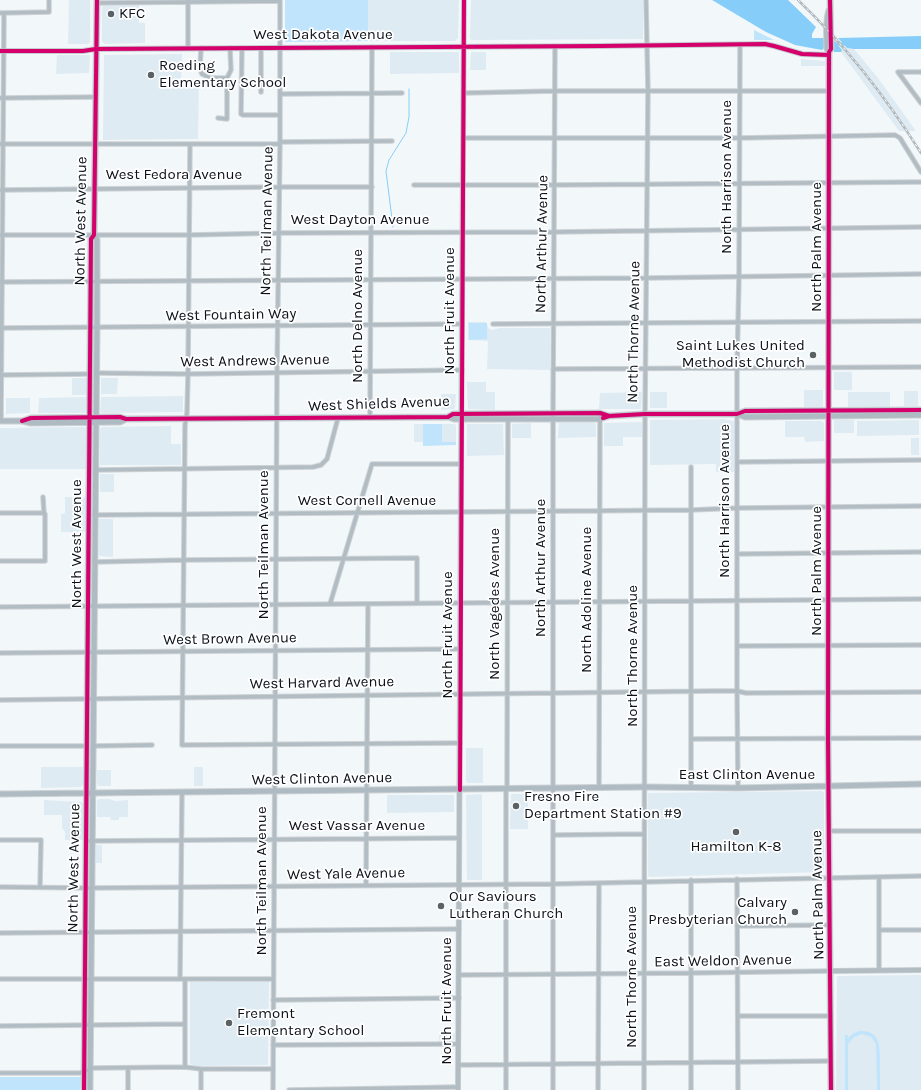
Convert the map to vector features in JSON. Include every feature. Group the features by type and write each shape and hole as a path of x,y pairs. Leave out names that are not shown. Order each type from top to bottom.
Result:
{"main road":[{"name":"North Palm Avenue","path":"830,0 830,9 827,16 829,39 828,738 831,1090"},
{"name":"North West Avenue","path":"84,1090 88,979 90,794 92,515 90,420 97,327 91,239 94,235 97,2"},
{"name":"North West Avenue","path":"92,515 96,420 91,327 94,281"},
{"name":"West Shields Avenue","path":"0,421 31,418 120,422 126,420 448,416 452,414 461,417 508,419 553,416 609,416 645,414 737,414 745,417 921,410"},
{"name":"West Shields Avenue","path":"461,417 531,413 553,416"},
{"path":"508,419 510,417 531,413"},
{"name":"West Shields Avenue","path":"828,414 921,415"},
{"name":"East Clinton Avenue","path":"645,787 738,788 921,784"},
{"name":"West Clinton Avenue","path":"0,794 645,787"},
{"name":"North West Avenue","path":"87,1025 90,1090"}],"street":[{"path":"0,421 2,13 49,12 49,0"},
{"name":"North Fruit Avenue","path":"458,1089 464,0"},
{"name":"North Thorne Avenue","path":"644,1090 645,414 648,138 646,0"},
{"path":"188,1 188,48"},
{"path":"97,2 280,1"},
{"name":"North Teilman Avenue","path":"273,1090 280,1"},
{"name":"West Dakota Avenue","path":"2,51 464,46 740,46 765,44 802,54 829,51"},
{"name":"North Arthur Avenue","path":"553,1090 552,788 555,46"},
{"name":"North Harrison Avenue","path":"738,788 737,369 740,46"},
{"name":"North Delno Avenue","path":"370,417 372,47"},
{"path":"201,48 200,69 202,74 210,78 227,78"},
{"path":"218,118 227,119 227,78 230,71 230,48"},
{"path":"242,48 241,114 280,115"},
{"path":"261,48 261,92"},
{"path":"921,72 898,72 921,103"},
{"path":"464,93 555,91 829,91"},
{"path":"280,94 402,93"},
{"path":"2,98 95,97"},
{"path":"463,138 555,139 898,136 921,172"},
{"path":"1,144 240,144 392,141"},
{"path":"190,144 188,374 184,469 182,745 460,743"},
{"path":"414,184 555,185 921,182"},
{"name":"West Fedora Avenue","path":"1,190 279,186 372,187"},
{"name":"West Dayton Avenue","path":"1,235 189,235 370,232 554,232 921,228"},
{"path":"1,282 278,279 647,278 921,274"},
{"path":"493,324 921,321"},
{"name":"West Fountain Way","path":"0,328 462,324"},
{"path":"553,369 921,367"},
{"name":"West Andrews Avenue","path":"1,375 462,370"},
{"name":"North Adoline Avenue","path":"599,788 600,416"},
{"path":"95,470 313,467 321,465 327,459 338,418"},
{"name":"North Vagedes Avenue","path":"506,1090 507,975 505,884 508,419"},
{"path":"738,462 921,460"},
{"path":"330,604 372,464 461,464"},
{"path":"691,467 691,788"},
{"path":"0,561 45,561 44,497"},
{"name":"West Cornell Avenue","path":"92,515 507,512 921,506"},
{"path":"0,513 44,513"},
{"path":"737,554 921,552"},
{"path":"92,562 417,558 417,603"},
{"path":"0,607 921,598"},
{"path":"366,885 368,604"},
{"path":"737,646 921,645"},
{"name":"West Brown Avenue","path":"0,653 460,649"},
{"name":"West Harvard Avenue","path":"0,700 692,691 737,691 746,693 921,692"},
{"path":"691,740 921,738"},
{"path":"0,746 152,746"},
{"path":"180,979 182,792"},
{"path":"829,831 921,831"},
{"path":"553,836 644,834"},
{"name":"West Vassar Avenue","path":"89,841 182,841 274,838 459,838"},
{"path":"0,840 41,840 40,887"},
{"name":"West Yale Avenue","path":"0,887 88,888 553,884 921,876"},
{"path":"879,877 879,970"},
{"path":"737,879 738,1090"},
{"path":"691,880 691,1090"},
{"path":"598,1090 599,883"},
{"path":"737,926 830,925"},
{"path":"0,934 459,929"},
{"path":"879,930 921,930"},
{"name":"East Weldon Avenue","path":"459,975 691,974 921,970"},
{"path":"185,979 185,1067"},
{"path":"0,980 273,979"},
{"path":"273,1000 459,998"},
{"path":"738,1016 831,1016"},
{"path":"0,1026 185,1024"},
{"path":"273,1045 458,1044"},
{"path":"459,1065 831,1061"},
{"path":"0,1073 80,1073 90,1069 185,1067 201,1069 273,1069"},
{"path":"128,1068 128,1090"},
{"path":"201,1069 201,1090"},
{"path":"289,1090 458,1089"}],"shaded area":[{"path":"69,0 90,0 90,42 88,44 68,44"},
{"path":"285,0 368,0 368,41 285,42"},
{"path":"368,0 459,0 458,38 455,41 368,41"},
{"path":"471,0 643,0 643,39 472,40 470,39"},
{"path":"139,5 139,23 145,23 145,43 105,44 102,42 103,6"},
{"path":"754,30 774,40 754,40"},
{"path":"834,34 847,48 854,49 878,78 916,131 899,131 841,52 842,49 834,40"},
{"path":"390,52 458,52 459,73 390,74"},
{"path":"471,52 486,52 486,70 470,70"},
{"path":"182,54 181,83 199,83 198,139 103,140 104,55"},
{"path":"57,55 90,55 89,73 56,74"},
{"path":"801,59 825,61 825,66 801,66"},
{"path":"468,322 486,322 489,329 492,330 500,328 550,328 550,370 487,369 488,341 468,340"},
{"path":"469,323 487,323 487,339 469,340"},
{"path":"834,372 852,372 852,390 834,390"},
{"path":"72,378 87,378 87,395 72,395"},
{"path":"101,378 118,378 117,394 101,394"},
{"path":"467,382 486,382 486,392 495,392 495,410 468,409"},
{"path":"804,390 823,390 823,407 804,407"},
{"path":"904,391 918,391 918,406 904,406"},
{"path":"642,392 641,409 599,409 600,393"},
{"path":"650,392 667,392 667,408 650,408"},
{"path":"848,392 890,392 890,407 848,407"},
{"path":"441,394 456,394 455,409 441,410"},
{"path":"183,396 183,412 102,413 100,411 101,397"},
{"path":"87,397 87,411 85,413 38,413 39,398"},
{"path":"6,398 30,398 30,413 6,414"},
{"path":"723,419 734,421 734,472 716,472 716,464 650,465 650,420"},
{"path":"834,420 854,420 854,433 834,433"},
{"path":"785,421 822,421 824,423 824,441 805,442 804,437 785,437"},
{"path":"857,421 919,421 919,435 857,436"},
{"path":"641,422 642,437 623,437 623,446 604,446 604,423"},
{"path":"531,423 531,438 512,438 512,424"},
{"path":"559,423 594,423 596,424 596,437 558,438"},
{"path":"414,424 423,424 423,442 414,442"},
{"path":"423,424 442,424 442,442 456,442 456,445 423,446"},
{"path":"442,424 456,425 456,442 442,442"},
{"path":"467,424 503,424 504,455 467,456"},
{"path":"171,426 171,444 181,444 181,465 100,465 100,429 102,427"},
{"path":"84,427 86,429 86,469 0,469 0,428"},
{"path":"911,438 919,438 919,455 911,455"},
{"path":"100,474 114,474 114,492 100,492"},
{"path":"65,497 86,497 85,532 61,532 61,514 65,513"},
{"path":"99,519 113,519 113,557 99,556"},
{"path":"466,748 483,748 483,783 468,783 466,781"},
{"path":"41,767 84,767 84,784 81,787 41,788"},
{"path":"194,767 203,767 203,786 194,786"},
{"path":"97,770 111,770 111,786 99,786 97,784"},
{"name":"Hamilton K-8","path":"822,791 824,793 824,870 822,872 649,877 648,875 649,793"},
{"path":"482,794 482,880 467,880 466,795"},
{"path":"511,794 528,794 528,829 510,829"},
{"path":"387,795 454,795 454,812 387,813"},
{"path":"99,799 111,799 116,801 128,800 128,817 119,817 119,820 111,820 110,817 97,817 97,801"},
{"path":"44,800 81,802 83,804 83,840 65,840 65,832 62,828 62,815 44,815"},
{"path":"96,845 102,845 102,863 96,863"},
{"path":"921,975 921,1090 836,1090 837,976"},
{"name":"Fremont Elementary School","path":"269,981 268,1065 198,1066 190,1064 190,982"},
{"path":"860,1031 872,1033 878,1041 880,1052 880,1090 877,1090 876,1044 871,1037 862,1034 854,1037 848,1044 848,1090 845,1090 845,1035 848,1035 848,1038 854,1033"},
{"path":"455,1033 455,1040 439,1041 439,1034"},
{"path":"0,1077 81,1077 80,1090 0,1090"}],"water":[{"path":"712,0 788,0 816,27 812,34 812,38 824,38 824,48 822,50 795,45 766,32"},
{"path":"921,36 921,49 854,49 847,48 838,38"},
{"path":"834,40 842,50 841,52 834,52"}],"waterway":[{"path":"835,44 847,44"},
{"path":"393,227 386,171 389,160 406,133 409,117 409,89"}],"railway":[{"path":"798,0 832,35 864,72 894,112 921,153"}],"cycle path":[{"path":"84,1090 91,239 94,235 97,0"},
{"path":"460,790 464,0"},
{"path":"830,0 828,738 831,1090"},
{"path":"0,51 765,44 802,54 829,55"},
{"path":"603,418 609,416 645,414 737,414 745,411 921,410"},
{"path":"22,421 31,418 120,417 126,419 448,417 453,414 600,413 609,416"}],"place":[{"name":"KFC","path":"111,14"},
{"name":"Roeding Elementary School","path":"151,75"},
{"name":"Saint Lukes United Methodist Church","path":"813,355"},
{"name":"Fresno Fire Department Station #9","path":"516,806"},
{"name":"Hamilton K-8","path":"736,832"},
{"name":"Our Saviours Lutheran Church","path":"441,906"},
{"name":"Calvary Presbyterian Church","path":"795,912"},
{"name":"Fremont Elementary School","path":"229,1023"}]}
